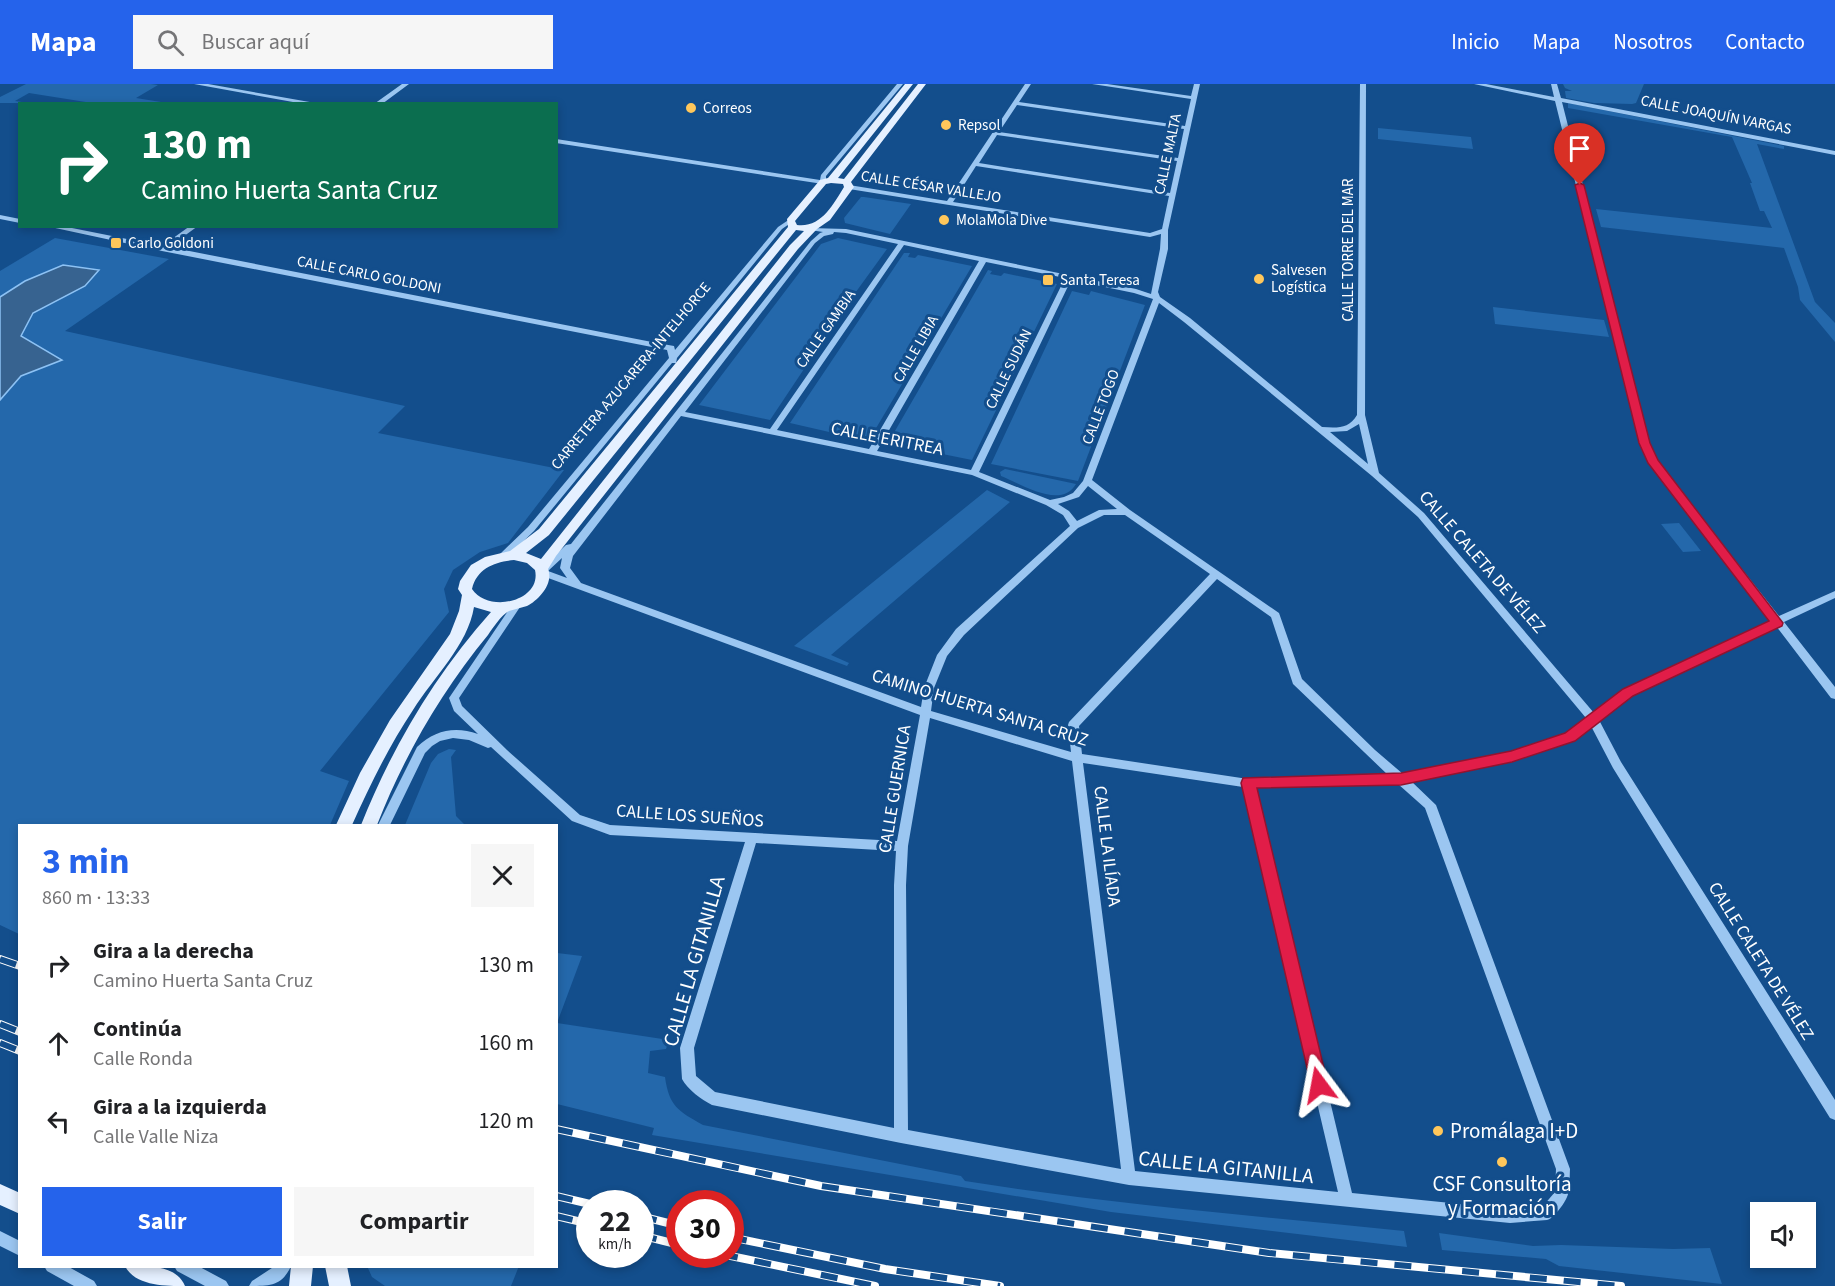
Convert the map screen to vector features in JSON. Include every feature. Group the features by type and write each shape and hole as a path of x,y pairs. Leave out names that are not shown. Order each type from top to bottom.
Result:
{"main road":[{"path":"812,229 791,224 909,84"},
{"path":"468,597 482,606 511,605 527,599 540,587 543,571 551,553 802,240 830,214 848,185 922,84"},
{"path":"827,181 848,185"},
{"name":"CARRETERA AZUCARERA-INTELHORCE","path":"508,556 544,532 791,224"},
{"path":"344,824 366,774 417,691 457,636 468,608 465,589 466,581 472,573 485,562 508,556 531,559 543,571"},
{"path":"369,824 398,759 474,639 511,605"},
{"path":"0,1194 18,1203"},
{"path":"140,1268 174,1286"},
{"path":"300,1286 302,1268"},
{"path":"336,1268 340,1286"}],"street":[{"path":"197,84 306,102"},
{"path":"380,102 406,84"},
{"path":"827,181 823,176 900,84"},
{"path":"948,204 1028,84"},
{"path":"1095,84 1194,98"},
{"name":"CALLE MALTA","path":"1156,298 1154,292 1197,84"},
{"name":"CALLE TORRE DEL MAR","path":"1363,84 1361,415 1375,474"},
{"name":"CALLE JOAQUÍN VARGAS","path":"1480,84 1835,153"},
{"path":"1554,84 1644,443 1652,461 1835,695"},
{"path":"1015,103 1188,128"},
{"path":"995,133 1181,160"},
{"path":"558,141 827,181"},
{"path":"974,164 1173,195"},
{"name":"CALLE CÉSAR VALLEJO","path":"848,185 948,204 1150,235"},
{"name":"CALLE CALETA DE VÉLEZ","path":"830,214 839,225 855,233"},
{"path":"0,217 18,221"},
{"name":"CARRETERA AZUCARERA-INTELHORCE","path":"508,556 780,228 791,224"},
{"name":"CALLE CARLO GOLDONI","path":"59,228 671,348 672,360"},
{"path":"162,249 192,228"},
{"name":"CALLE CALETA DE VÉLEZ","path":"812,229 855,233 903,242 1156,298 1187,320 1375,474 1421,515 1593,719 1617,765 1835,1113"},
{"path":"1150,235 1166,230"},
{"path":"577,586 565,568 568,555 799,260 822,234 855,233"},
{"path":"1150,235 1160,241 1164,249"},
{"path":"799,260 802,240"},
{"name":"CALLE GAMBIA","path":"772,432 903,242"},
{"name":"CALLE LIBIA","path":"872,452 984,259"},
{"name":"CALLE SUDÁN","path":"974,473 1069,277"},
{"name":"CALLE TOGO","path":"1049,503 1071,499 1081,493 1156,298"},
{"name":"CALLE ERITREA","path":"680,413 974,473 1049,503 1066,513 1075,526"},
{"path":"1320,429 1351,428 1358,424 1361,415"},
{"path":"1087,481 1127,512 1275,615 1297,681 1401,779"},
{"name":"CALLE GUERNICA","path":"901,1136 900,885 902,846 929,687 942,655 960,632 1075,526 1102,512 1127,512"},
{"path":"543,571 569,546 580,541"},
{"name":"CAMINO HUERTA SANTA CRUZ","path":"543,571 577,586 926,713 1077,758 1248,783 1401,779 1512,757 1570,737 1628,692 1835,594"},
{"name":"CALLE LA ILÍADA","path":"1129,1178 1073,725 1216,574"},
{"name":"CALLE LOS SUEÑOS","path":"511,605 454,698 458,708 503,753 576,818 610,830 902,846"},
{"path":"384,824 421,750 430,740 453,734 475,736 503,753"},
{"name":"CALLE LA GITANILLA","path":"752,838 687,1048 689,1079 711,1098 1129,1178 1510,1216 1547,1213 1562,1195 1563,1169 1430,805 1401,779"},
{"path":"1248,783 1347,1201"},
{"path":"0,1238 18,1248"},
{"path":"56,1268 89,1286"},
{"path":"186,1268 221,1286"},
{"path":"257,1286 279,1273 282,1268"}],"shaded area":[{"path":"26,84 151,84 158,85 136,98 161,102 86,102 29,93 15,101 22,102 0,103 0,97"},
{"path":"1563,84 1644,84 1636,103 1632,104 1594,103 1566,98 1565,91 1572,91 1565,88"},
{"path":"1568,103 1784,146 1784,149 1757,144 1815,302 1835,323 1835,342 1800,300 1798,287 1784,248 1601,227 1596,209 1772,228 1764,211 1760,211 1750,183 1752,183 1732,137 1568,108"},
{"path":"1378,128 1471,137 1473,149 1378,139"},
{"path":"861,197 911,204 890,234 845,223 844,218"},
{"path":"55,238 169,259 65,331 405,406 378,433 564,470 508,543 480,552 453,570 444,589 449,612 320,771 349,781 330,824 18,824 18,934 0,925 0,400 21,376 61,360 20,336 33,313 85,286 25,281 0,297 0,271"},
{"path":"838,238 887,249 853,296 845,294 841,302 848,303 814,355 805,353 797,363 806,366 770,420 699,405 821,244"},
{"path":"904,253 910,253 908,257 915,258 918,255 972,266 872,435 864,440 790,423"},
{"path":"63,265 99,270 85,286 33,313 21,336 62,360 21,376 0,400 0,297 25,281"},
{"path":"988,270 992,271 990,274 1001,276 1004,273 1057,284 972,460 888,443"},
{"path":"1072,291 1089,295 1091,291 1145,305 1078,481 991,464"},
{"path":"1493,307 1604,320 1609,337 1495,324"},
{"path":"1005,469 1076,484 1061,495 1040,493 1001,476 1000,472"},
{"path":"987,490 1010,502 831,655 849,663 847,666 794,646"},
{"path":"1679,523 1701,551 1683,552 1661,524"},
{"path":"449,749 456,750 451,757 456,816 464,824 405,824 431,763 438,754"},
{"path":"558,953 582,956 558,1020"},
{"path":"558,1023 669,1040 666,1049 650,1051 648,1073 665,1077 669,1095 676,1107 703,1125 961,1176 965,1181 1129,1203 1404,1231 1407,1247 1111,1212 652,1135 654,1128 558,1104"},
{"path":"1439,1233 1533,1246 1710,1248 1722,1284 1559,1266 1546,1259 1442,1250"},
{"path":"368,1268 518,1268 511,1286 385,1286 372,1277"}],"railway":[{"path":"0,959 18,965"},
{"path":"0,1024 18,1031"},
{"path":"0,1043 18,1050"},
{"path":"558,1129 821,1186 1269,1253 1621,1286"},
{"path":"558,1196 576,1201"},
{"path":"558,1216 576,1221"},
{"path":"654,1220 666,1222"},
{"path":"654,1238 666,1242"},
{"path":"744,1240 885,1269 1000,1286"},
{"path":"744,1259 875,1286"}],"place":[{"name":"Correos","path":"691,108"},
{"name":"Repsol","path":"946,125"},
{"name":"MolaMola Dive","path":"944,220"},
{"name":"Carlo Goldoni","path":"116,243"},
{"name":"Salvesen Logística","path":"1259,279"},
{"name":"Santa Teresa","path":"1048,280"},
{"name":"Promálaga I+D","path":"1438,1131"},
{"name":"CSF Consultoría y Formación","path":"1502,1162"}],"route":[{"path":"1319,1085 1248,783 1401,779 1512,757 1570,737 1628,692 1777,623 1652,461 1644,443 1580,185"}]}
